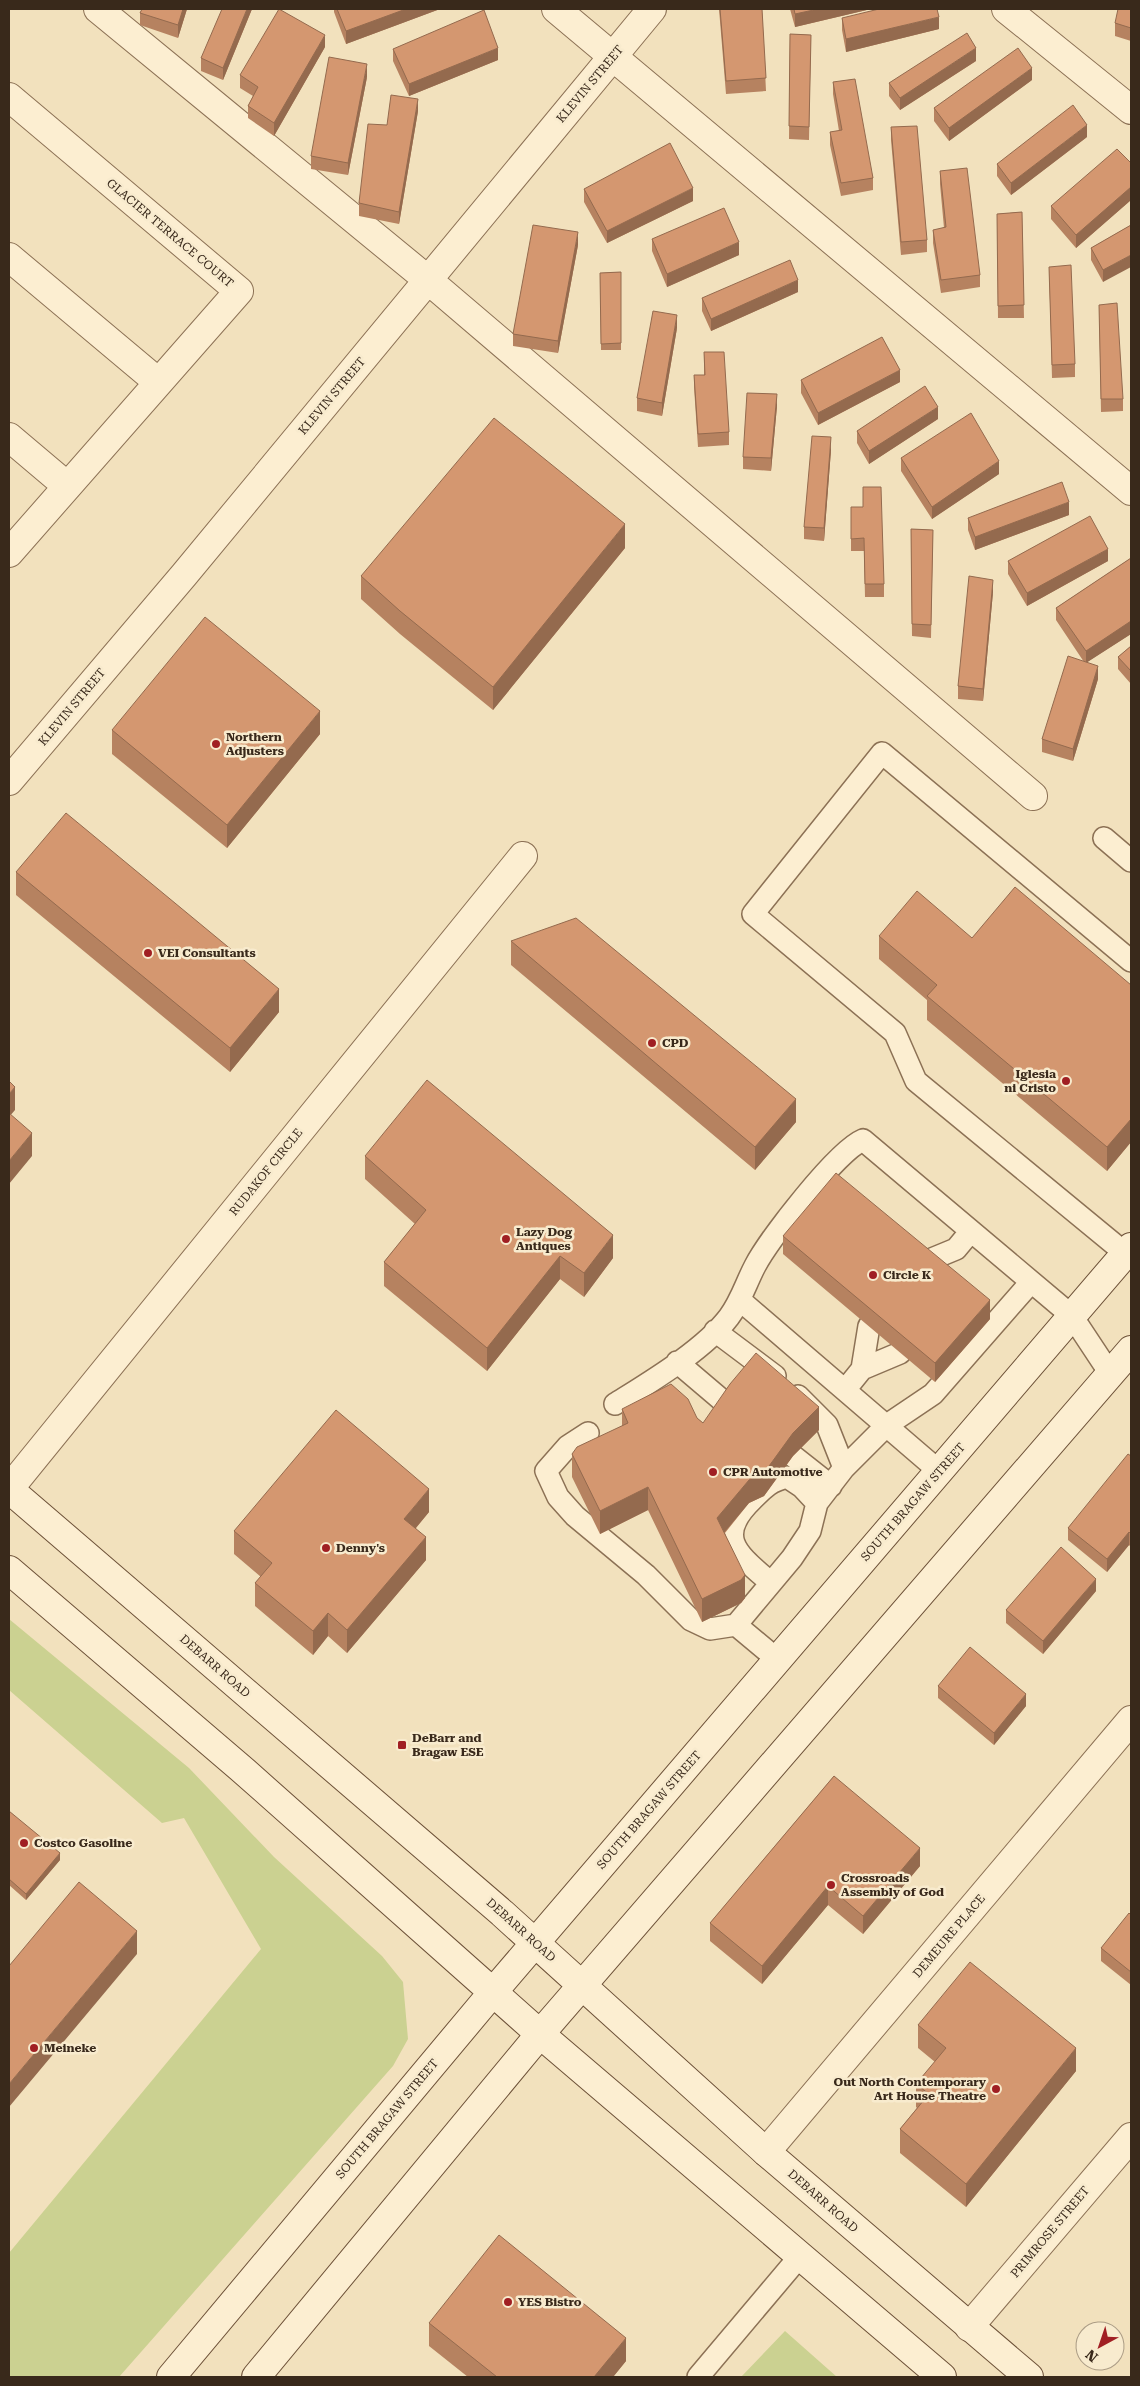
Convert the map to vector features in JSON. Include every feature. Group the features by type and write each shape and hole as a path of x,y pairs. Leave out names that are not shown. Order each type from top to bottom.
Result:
{"street":[{"path":"98,9 428,280 1033,796"},
{"path":"556,9 1131,491"},
{"name":"KLEVIN STREET","path":"9,781 184,574 652,9"},
{"path":"1006,9 1131,110"},
{"name":"GLACIER TERRACE COURT","path":"9,97 239,291 9,553"},
{"path":"9,257 158,382"},
{"path":"9,437 67,486"},
{"name":"RUDAKOF CIRCLE","path":"9,1489 523,856"},
{"name":"SOUTH BRAGAW STREET","path":"171,2377 493,1992 1072,1316 1129,1253"},
{"path":"256,2377 540,2034 1131,1350"},
{"name":"DEBARR ROAD","path":"9,1489 536,1943 766,2152 1029,2377"},
{"path":"9,1570 246,1772 540,2034 942,2377"},
{"name":"DEMEURE PLACE","path":"766,2152 1131,1720"},
{"name":"PRIMROSE STREET","path":"969,2327 1131,2138"}],"lane":[{"path":"1129,1253 916,1081 895,1033 753,914 882,752 1131,961"},
{"path":"1104,838 1131,860"},
{"path":"615,1404 677,1362 728,1319 741,1301 755,1266 776,1233 834,1164 854,1144 863,1140 1072,1316 1111,1375"},
{"path":"922,1262 956,1259 971,1231"},
{"path":"588,1433 568,1446 546,1471 558,1497 575,1516 646,1574 691,1620 710,1629 736,1626 810,1531 817,1503 844,1468 886,1426 933,1394 1031,1282"},
{"path":"741,1301 939,1471"},
{"path":"862,1369 869,1326"},
{"path":"715,1331 770,1372 827,1425 844,1468"},
{"path":"844,1390 862,1369 900,1353"},
{"path":"677,1362 730,1408"},
{"path":"793,1456 831,1486"},
{"path":"771,1583 736,1550 732,1535 734,1521 770,1481 787,1477 802,1487 817,1503"},
{"path":"736,1626 778,1660"},
{"path":"698,2377 800,2256"}],"green space":[{"path":"9,1619 189,1768 274,1857 382,1956 403,1982 408,2039 393,2066 119,2377 9,2377 9,2253 261,1949 184,1818 162,1823 9,1690"},
{"path":"785,2331 837,2377 741,2377"}],"building":[{"path":"142,9 183,9 178,25 140,13"},
{"path":"222,9 247,9 223,68 201,58"},
{"path":"279,9 325,35 274,123 248,106 258,87 240,75"},
{"path":"337,9 406,9 346,31"},
{"path":"720,9 762,9 766,78 726,81"},
{"path":"794,9 818,9 795,14"},
{"path":"879,9 937,9 939,17 846,39 842,18"},
{"path":"1118,9 1131,9 1131,28 1115,23"},
{"path":"484,10 498,48 409,84 393,49"},
{"path":"967,33 976,48 900,98 889,83"},
{"path":"790,34 811,35 809,127 789,126"},
{"path":"1018,48 1032,68 949,128 934,108"},
{"path":"329,57 367,64 348,163 311,156"},
{"path":"855,79 873,178 841,183 830,132 842,130 833,82"},
{"path":"391,95 418,99 399,212 359,203 368,124 387,125"},
{"path":"1073,105 1087,125 1011,183 997,164"},
{"path":"917,126 927,240 901,242 891,127"},
{"path":"670,143 693,188 607,231 584,189"},
{"path":"1117,149 1131,163 1131,187 1076,235 1051,206"},
{"path":"967,168 980,275 941,280 933,230 946,227 940,171"},
{"path":"724,208 739,242 667,274 652,239"},
{"path":"1022,212 1024,305 998,306 997,214"},
{"path":"533,225 578,232 558,341 513,334"},
{"path":"1131,225 1131,255 1103,270 1091,248"},
{"path":"790,260 798,280 711,319 702,298"},
{"path":"1071,265 1075,364 1052,365 1049,267"},
{"path":"621,272 621,343 601,344 600,273"},
{"path":"1117,303 1123,399 1101,399 1099,305"},
{"path":"653,311 677,315 662,403 637,398"},
{"path":"882,337 900,370 818,413 801,380"},
{"path":"704,352 724,352 729,432 698,434 694,375 705,375"},
{"path":"925,386 938,407 869,451 857,431"},
{"path":"747,393 777,394 771,458 743,457"},
{"path":"971,413 999,461 932,507 901,458"},
{"path":"494,418 625,524 493,687 400,611 361,576"},
{"path":"812,436 831,437 824,528 804,527"},
{"path":"1062,482 1069,502 975,537 968,518"},
{"path":"863,487 881,487 884,584 865,584 864,538 851,539 851,507 863,507"},
{"path":"1090,516 1108,549 1027,593 1008,561"},
{"path":"911,529 933,530 931,625 912,624"},
{"path":"1131,558 1131,621 1086,651 1056,608"},
{"path":"969,576 993,580 983,689 958,686"},
{"name":"Northern Adjusters","path":"205,617 320,711 227,825 112,730"},
{"path":"1131,646 1131,671 1118,657"},
{"path":"1068,656 1098,666 1073,749 1042,739"},
{"name":"VEI Consultants","path":"66,813 279,989 230,1048 16,872"},
{"name":"Iglesia ni Cristo","path":"1015,887 1131,985 1131,1119 1107,1147 927,996 937,985 879,936 917,891 972,938"},
{"name":"CPD","path":"576,918 796,1099 755,1147 511,941"},
{"name":"Lazy Dog Antiques","path":"427,1080 613,1235 584,1273 560,1256 487,1348 384,1262 426,1210 365,1156"},
{"path":"9,1081 15,1087 9,1094"},
{"path":"9,1113 32,1133 9,1161"},
{"name":"Circle K","path":"836,1173 990,1300 935,1363 783,1236"},
{"path":"756,1353 819,1407 793,1433 764,1473 749,1480 717,1518 745,1575 741,1580 702,1599 648,1487 600,1511 572,1454 577,1447 628,1423 622,1409 671,1384 688,1399 697,1418 703,1423 730,1384"},
{"name":"Denny's","path":"336,1410 429,1489 404,1519 426,1537 347,1630 328,1613 313,1631 255,1583 272,1563 234,1531"},
{"path":"1128,1454 1131,1456 1131,1534 1129,1532 1107,1559 1068,1528"},
{"path":"1061,1547 1096,1579 1043,1641 1006,1610"},
{"path":"970,1647 1026,1694 994,1733 938,1686"},
{"name":"Crossroads Assembly of God","path":"834,1776 920,1848 863,1916 828,1886 762,1966 710,1923"},
{"name":"Costco Gasoline","path":"9,1811 60,1853 26,1894 9,1879"},
{"name":"Meineke","path":"79,1882 137,1931 9,2084 9,1966"},
{"path":"1129,1913 1131,1915 1131,1972 1101,1948"},
{"name":"Out North Contemporary Art House Theatre","path":"970,1962 1076,2048 966,2184 900,2129 929,2094 916,2084 946,2048 918,2025"},
{"name":"YES Bistro","path":"499,2235 626,2338 594,2377 497,2377 429,2323"}],"place":[{"name":"Northern Adjusters","path":"216,744"},
{"name":"VEI Consultants","path":"148,953"},
{"name":"CPD","path":"652,1043"},
{"name":"Iglesia ni Cristo","path":"1066,1081"},
{"name":"Lazy Dog Antiques","path":"506,1239"},
{"name":"Circle K","path":"873,1275"},
{"name":"CPR Automotive","path":"713,1472"},
{"name":"Denny's","path":"326,1548"},
{"name":"DeBarr and Bragaw ESE","path":"402,1745"},
{"name":"Costco Gasoline","path":"24,1843"},
{"name":"Crossroads Assembly of God","path":"831,1885"},
{"name":"Meineke","path":"34,2048"},
{"name":"Out North Contemporary Art House Theatre","path":"996,2089"},
{"name":"YES Bistro","path":"508,2302"}]}
